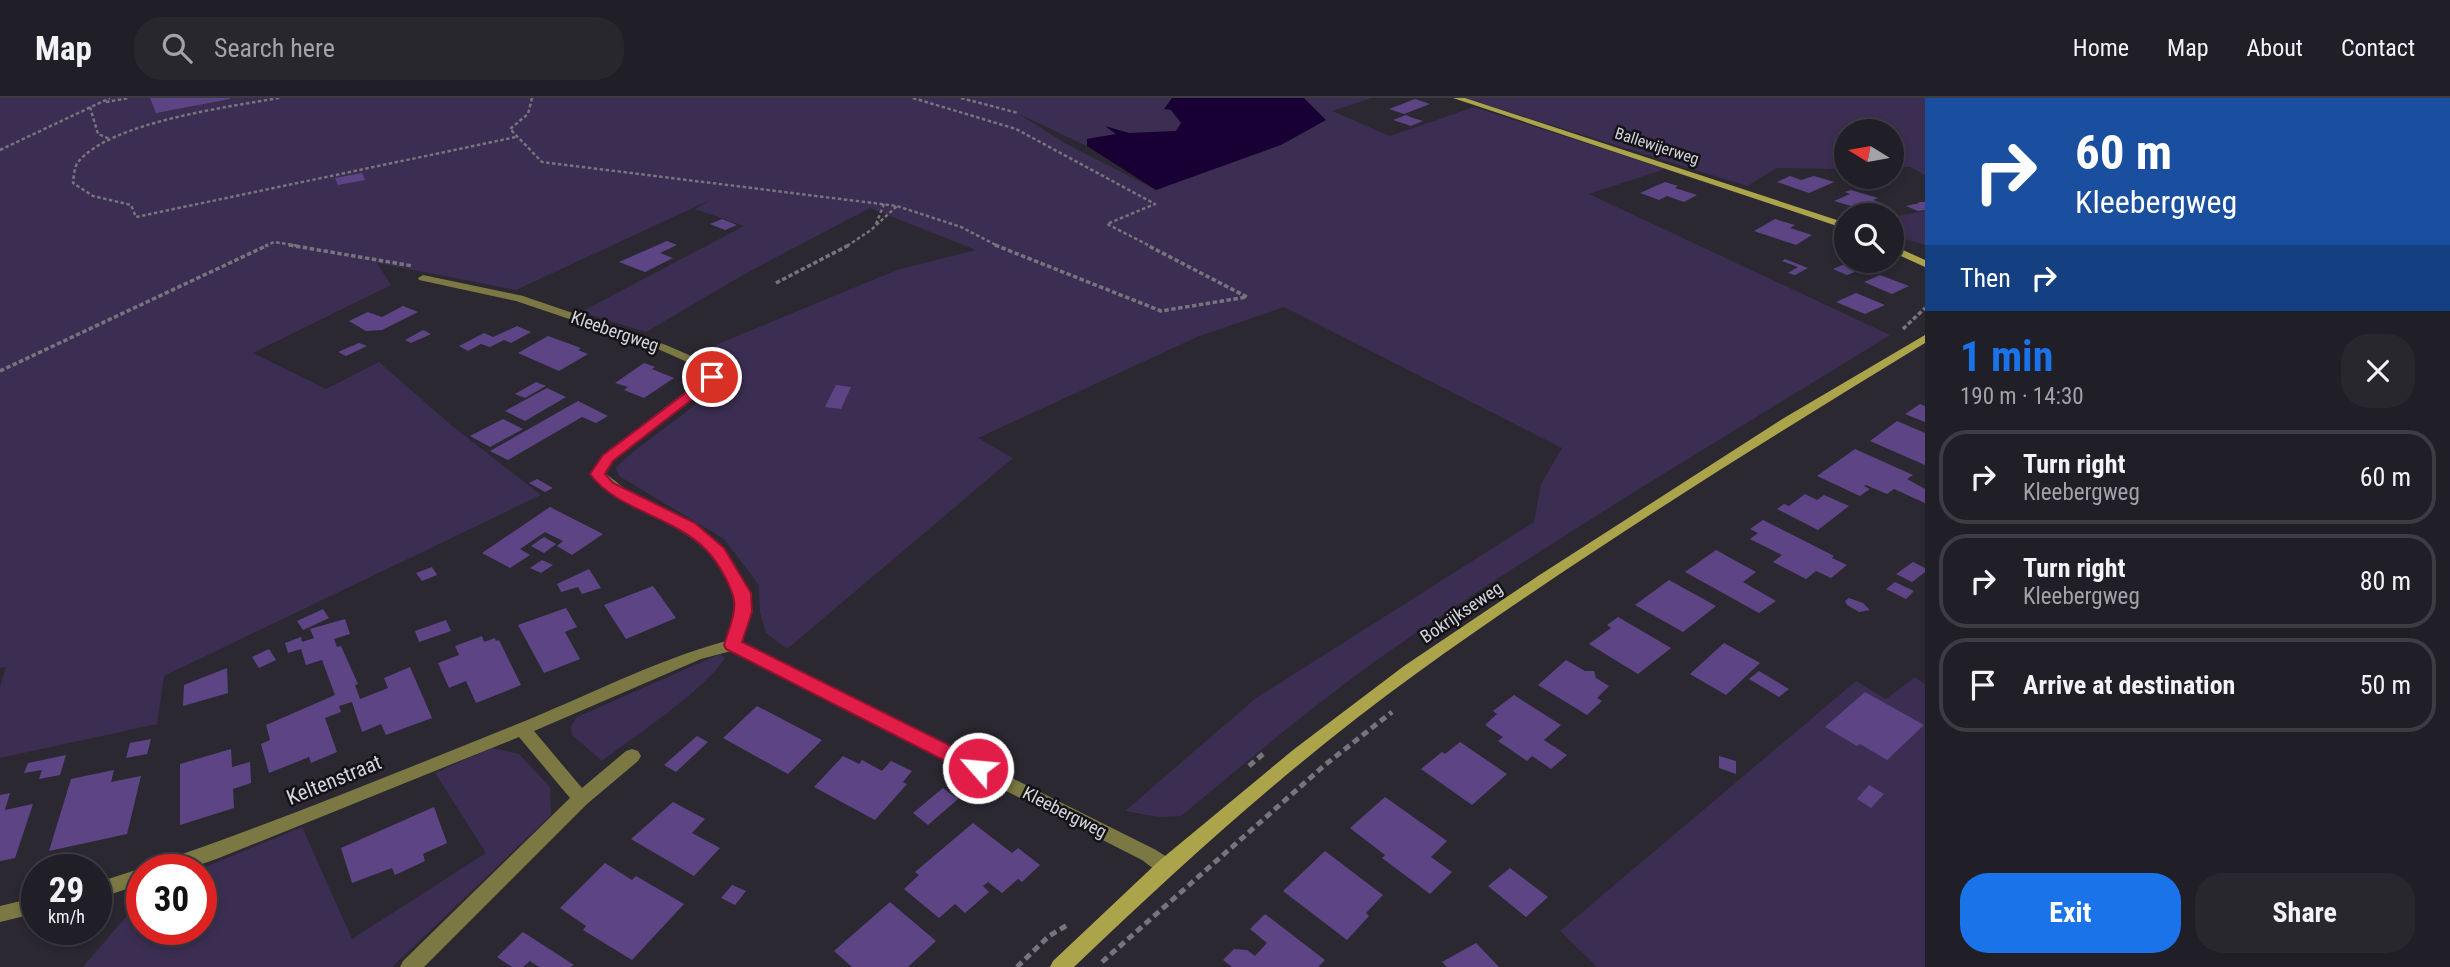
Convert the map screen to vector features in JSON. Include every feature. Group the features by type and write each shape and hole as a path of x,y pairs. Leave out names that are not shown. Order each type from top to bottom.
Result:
{"street":[{"name":"Ballewijerweg","path":"1457,98 1834,222"},
{"path":"1904,246 1925,254"},
{"path":"1904,254 1925,264"},
{"name":"Kleebergweg","path":"419,272 519,298 662,347 710,368 712,377 608,458 598,474 608,486 690,527 719,552 743,593 743,612 733,645 1137,849 1166,867"},
{"name":"Bokrijkseweg","path":"1060,967 1166,867 1299,755 1410,670 1924,334"},
{"name":"Keltenstraat","path":"209,854 522,729 696,655 733,645"},
{"path":"522,729 581,799"},
{"path":"410,967 581,799 632,756"},
{"path":"0,914 21,909"}],"path":[{"path":"0,150 110,98"},
{"path":"98,103 130,98"},
{"path":"279,98 162,121 111,139 78,162 72,170 74,183 86,194 131,205 136,217 516,137"},
{"path":"532,98 528,114 510,128 542,162 897,206 961,227 1003,249 1161,311 1247,297 1107,224 1155,204 1016,129 913,98"},
{"path":"961,98 1018,113"},
{"path":"90,107 98,134 111,139"},
{"path":"876,225 884,204"},
{"path":"776,283 841,249 876,225 897,206"},
{"path":"0,371 274,242 419,272"},
{"path":"1095,967 1112,956 1188,884 1326,764 1402,704"}],"shaded area":[{"path":"0,98 1172,98 1165,109 1171,110 1182,123 1176,131 1128,133 1107,127 1117,134 1087,139 1087,146 1019,114 1063,142 1156,190 1326,120 1304,98 1372,98 1332,111 1390,136 1474,107 1665,169 1589,194 1890,335 1469,597 1351,679 1181,816 1159,817 1125,811 1256,698 1534,522 1541,484 1562,448 1284,307 1197,337 978,438 1013,458 787,649 766,633 760,612 759,585 724,539 619,476 616,468 696,404 723,377 729,364 706,349 897,270 976,250 870,208 750,271 646,332 581,312 744,226 695,209 710,200 516,290 377,263 391,285 253,353 326,389 379,362 451,425 541,495 164,676 157,724 0,758 0,687 6,667 0,668"},
{"path":"1172,98 1304,98 1326,120 1281,145 1156,190 1087,146 1087,139 1116,134 1105,126 1129,133 1176,131 1181,123 1171,110 1164,109"},
{"path":"1465,98 1925,98 1925,175 1910,167 1904,167 1904,119 1834,119 1834,169 1777,168 1747,186"},
{"path":"1925,211 1925,245 1904,239 1904,215"},
{"path":"720,654 725,658 702,684 602,761 572,735 571,726 577,717"},
{"path":"1915,677 1925,684 1925,967 1597,967 1560,931 1856,681 1886,699"},
{"path":"492,748 519,754 550,787 551,815 392,967 83,967 102,945 112,945 112,933 126,917 126,945 217,945 217,862 302,827 352,939 486,853 435,773"}],"building":[{"path":"150,98 230,98 230,99 156,113"},
{"path":"1415,99 1430,104 1404,114 1389,109"},
{"path":"1406,115 1423,121 1411,126 1393,120"},
{"path":"362,173 365,180 338,185 335,178"},
{"path":"1790,176 1801,180 1814,176 1834,182 1809,193 1777,182"},
{"path":"1665,182 1697,195 1684,202 1667,196 1659,200 1640,193"},
{"path":"1851,190 1878,198 1873,200 1881,203 1834,201 1850,194 1845,192"},
{"path":"1917,202 1925,202 1925,210 1918,211 1906,206 1920,203"},
{"path":"722,219 737,225 725,230 710,224"},
{"path":"1775,219 1795,225 1790,228 1812,235 1796,245 1754,231"},
{"path":"667,241 677,245 660,253 673,258 645,272 619,262"},
{"path":"1785,259 1808,268 1795,275 1788,273 1798,267 1782,261"},
{"path":"1880,275 1909,286 1892,294 1864,282"},
{"path":"1856,293 1885,305 1865,314 1836,302"},
{"path":"403,306 418,312 382,330 366,331 349,321 368,312 382,317"},
{"path":"517,326 531,332 511,343 504,340 490,347 481,344 468,351 459,346 484,333 493,337"},
{"path":"423,330 431,334 411,343 405,340"},
{"path":"548,336 581,348 578,350 588,354 559,371 518,353"},
{"path":"359,343 367,346 346,356 338,352"},
{"path":"644,363 674,378 644,398 624,390 628,387 615,383"},
{"path":"536,382 546,386 525,398 515,394"},
{"path":"836,385 851,387 841,409 825,407"},
{"path":"547,388 566,397 525,421 505,411"},
{"path":"578,401 608,416 596,423 582,417 508,460 490,451"},
{"path":"1920,404 1925,406 1925,422 1905,414"},
{"path":"503,419 523,429 490,447 470,436"},
{"path":"1897,421 1925,433 1925,465 1870,441"},
{"path":"1855,449 1913,475 1907,479 1925,489 1925,503 1894,489 1887,494 1866,485 1864,486 1870,489 1860,496 1817,476"},
{"path":"537,479 553,488 545,492 529,483"},
{"path":"1805,494 1817,500 1824,495 1849,506 1818,530 1777,509 1784,504 1789,506"},
{"path":"550,507 603,534 572,555 557,546 563,541 545,532 520,549 530,555 510,568 482,553"},
{"path":"1763,520 1847,565 1831,578 1816,571 1806,579 1773,562 1782,555 1750,539 1758,533 1750,529"},
{"path":"544,537 556,544 544,553 531,546"},
{"path":"1716,550 1756,572 1743,582 1776,601 1759,613 1685,572"},
{"path":"542,560 553,565 541,573 530,568"},
{"path":"1913,562 1925,568 1925,572 1912,582 1896,574"},
{"path":"432,567 437,575 422,581 416,573"},
{"path":"589,569 601,588 582,594 578,587 561,592 557,584"},
{"path":"1669,580 1716,606 1683,632 1635,605"},
{"path":"1895,582 1914,591 1906,599 1886,589"},
{"path":"653,586 676,618 626,639 604,605"},
{"path":"1849,598 1863,603 1870,610 1859,612 1847,605 1845,601"},
{"path":"566,608 577,627 565,632 580,659 544,673 518,625"},
{"path":"323,609 329,618 303,630 297,621"},
{"path":"1618,617 1671,648 1638,674 1589,644 1611,628 1607,625"},
{"path":"345,619 350,634 334,639 337,647 341,646 358,684 355,685 360,699 388,688 384,678 410,667 432,718 386,735 381,724 362,732 352,702 339,706 341,712 325,718 337,752 311,763 309,757 269,773 261,744 270,740 266,725 335,695 322,660 306,665 301,649 288,653 285,643 301,637 302,642 314,638 310,629"},
{"path":"446,620 451,631 419,642 415,631"},
{"path":"482,636 484,642 495,638 496,641 499,640 521,685 476,703 466,681 449,688 438,663 459,655 455,646"},
{"path":"1724,643 1760,663 1726,695 1690,674"},
{"path":"269,649 276,660 259,668 252,657"},
{"path":"1566,660 1585,671 1594,671 1596,678 1609,686 1597,698 1602,701 1587,715 1538,685"},
{"path":"227,668 228,693 183,706 184,685"},
{"path":"1759,671 1789,689 1779,697 1749,679"},
{"path":"1865,692 1924,725 1887,760 1825,727"},
{"path":"1514,695 1561,725 1544,740 1567,755 1551,769 1532,756 1527,761 1498,741 1503,737 1485,725 1497,714 1493,711"},
{"path":"757,706 822,740 788,774 723,738"},
{"path":"697,736 708,742 676,772 664,765"},
{"path":"151,739 147,754 126,758 130,743"},
{"path":"1460,742 1507,774 1472,805 1421,769"},
{"path":"231,749 232,767 250,762 251,783 233,789 234,808 180,825 180,764"},
{"path":"66,755 60,775 39,779 42,770 24,773 28,763"},
{"path":"843,756 859,764 862,760 882,771 891,761 912,771 903,782 907,784 875,820 814,787"},
{"path":"1719,756 1736,761 1736,774 1719,768"},
{"path":"114,770 111,782 141,776 127,834 49,851 71,779"},
{"path":"1869,785 1884,794 1871,808 1857,799"},
{"path":"943,788 958,799 928,825 913,813"},
{"path":"10,793 5,810 33,804 15,858 0,861 0,795"},
{"path":"1385,797 1447,841 1431,857 1452,872 1430,894 1382,858 1385,855 1350,828"},
{"path":"673,802 705,819 692,833 720,848 694,876 631,839"},
{"path":"434,807 447,843 423,854 425,861 395,875 392,868 352,883 341,848"},
{"path":"973,823 1012,853 1018,848 1040,865 1022,882 1018,879 1002,893 988,882 983,886 989,892 965,913 955,904 939,918 904,889 919,875 915,872"},
{"path":"1325,851 1383,895 1366,913 1369,916 1347,940 1283,891"},
{"path":"605,863 632,880 636,876 684,904 632,960 583,930 586,926 560,908"},
{"path":"1510,868 1548,897 1526,917 1488,886"},
{"path":"732,885 746,891 735,905 721,898"},
{"path":"890,902 936,941 908,967 852,967 834,951"},
{"path":"1265,914 1325,960 1318,967 1232,967 1223,960 1234,949 1247,950 1255,956 1267,943 1250,929"},
{"path":"523,932 574,965 539,967 530,961 523,967 512,967 497,957"},
{"path":"1476,943 1499,967 1447,967 1442,962"}],"route":[{"path":"712,377 608,458 598,474 608,486 690,527 719,552 743,593 743,612 733,645 978,768"}]}
